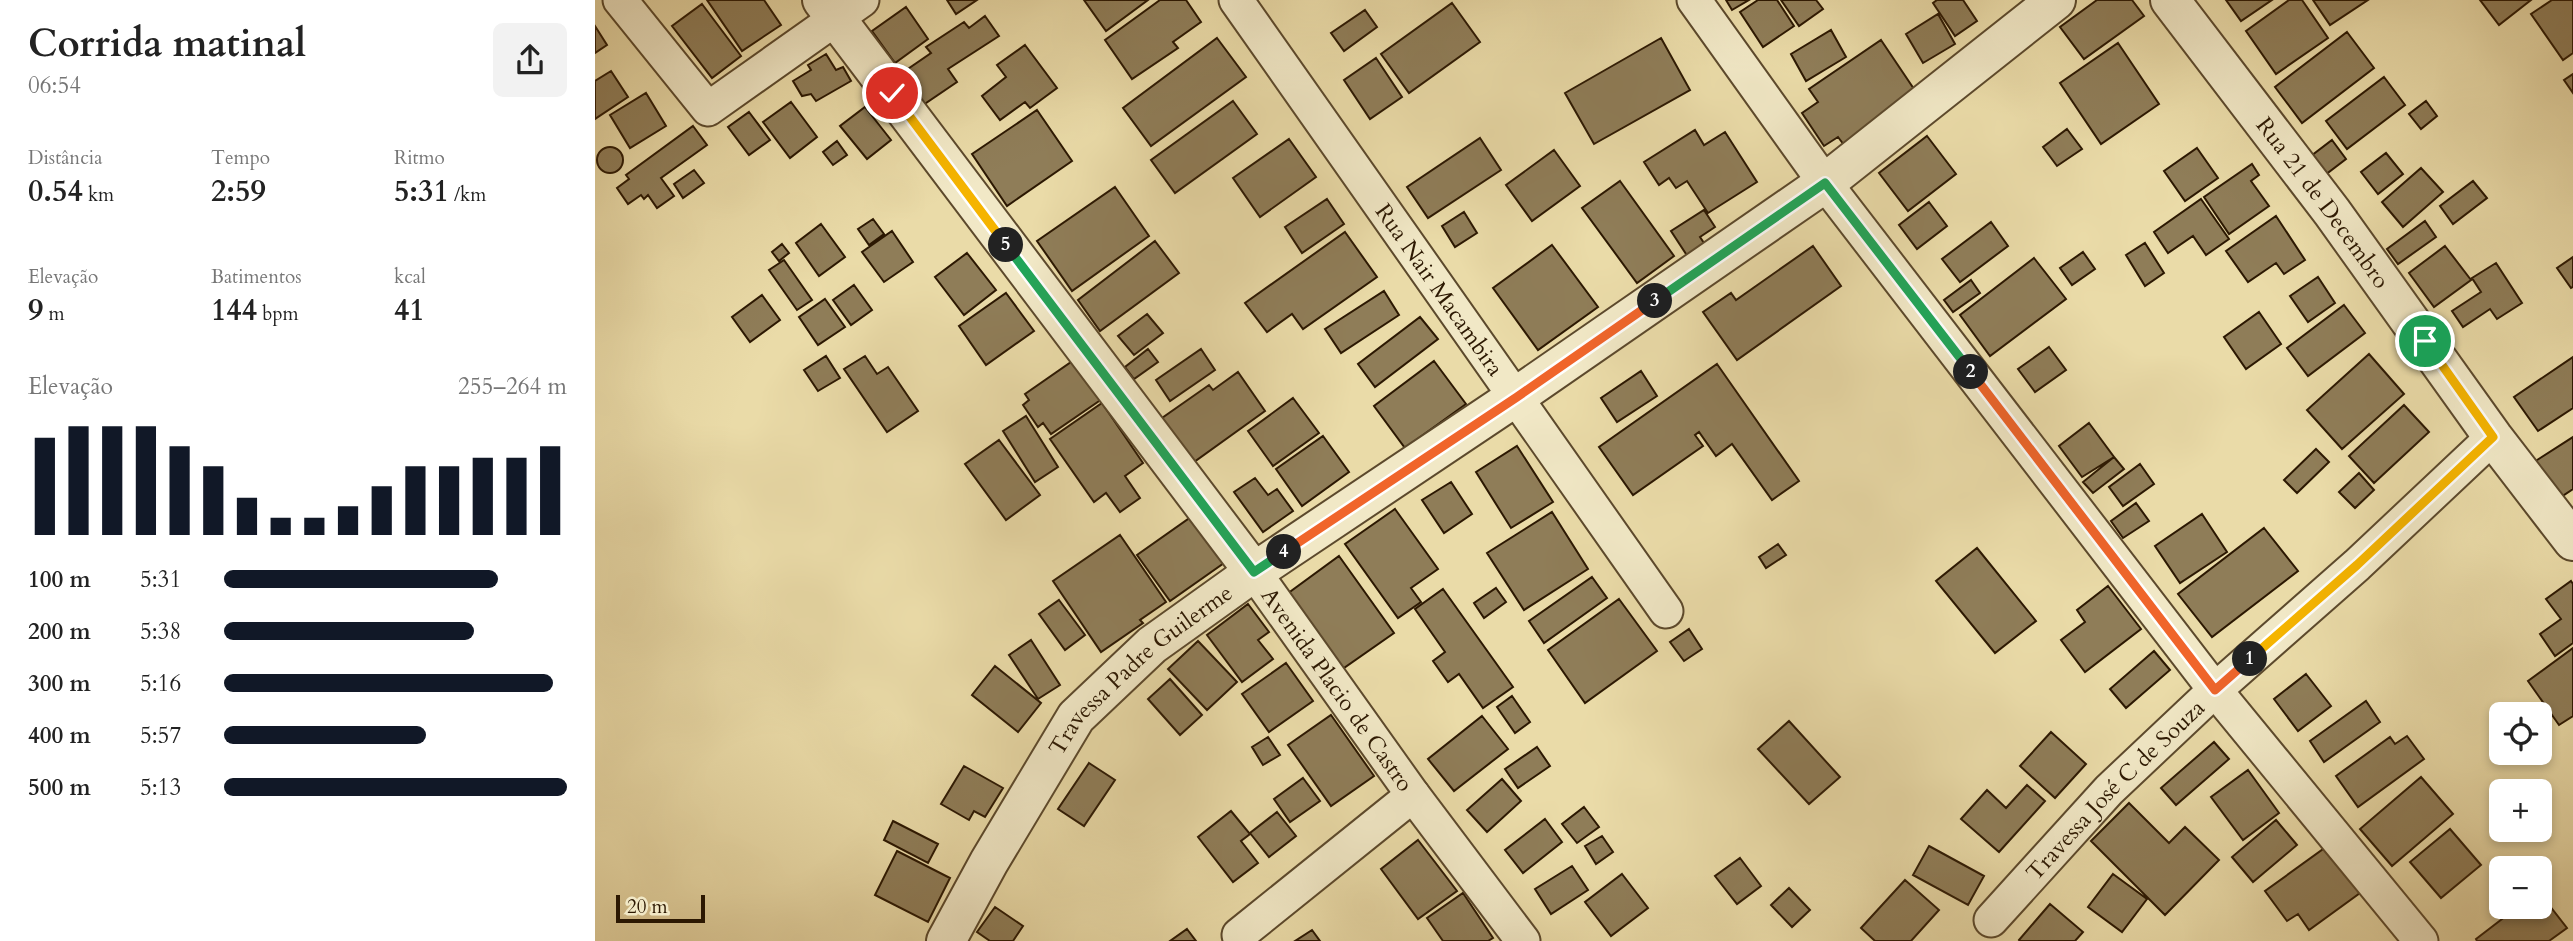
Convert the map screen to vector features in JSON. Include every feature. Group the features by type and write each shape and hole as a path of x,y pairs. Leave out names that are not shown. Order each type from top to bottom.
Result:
{"street":[{"path":"620,0 708,109 840,6"},
{"name":"Rua Nair Macambira","path":"1236,0 1666,611"},
{"path":"1694,0 1825,183 2215,690 2421,941"},
{"name":"Travessa Padre Guilerme","path":"946,941 989,862 1076,717 1152,645 1254,572 1517,397 1825,183 2056,0"},
{"name":"Rua 21 de Decembro","path":"2170,0 2332,212 2493,437 2573,541"},
{"name":"Avenida Placio de Castro","path":"840,6 1254,572 1413,795 1523,941"},
{"name":"Travessa José C de Souza","path":"1991,920 2109,790 2215,690 2357,565 2493,437"},
{"path":"1239,935 1413,795"}],"building":[{"path":"707,0 764,0 781,25 742,51"},
{"path":"947,0 977,0 956,14"},
{"path":"1084,0 1148,0 1106,31"},
{"path":"1160,0 1186,0 1201,22 1173,42 1178,48 1132,79 1105,40"},
{"path":"1726,0 1749,0 1732,10"},
{"path":"1758,0 1777,0 1794,26 1763,47 1740,12"},
{"path":"1781,0 1816,0 1823,9 1799,26"},
{"path":"1937,0 1963,0 1977,21 1955,36 1933,3"},
{"path":"2097,0 2132,0 2144,16 2084,59 2060,27"},
{"path":"2226,0 2272,0 2241,21"},
{"path":"2289,0 2302,0 2328,38 2276,74 2246,31"},
{"path":"2313,0 2368,0 2330,25"},
{"path":"2480,0 2531,0 2499,25"},
{"path":"2552,0 2573,0 2573,53 2563,60 2531,14"},
{"path":"1452,3 1480,42 1409,93 1381,54"},
{"path":"702,4 741,56 712,78 672,26"},
{"path":"906,7 928,39 895,63 872,31"},
{"path":"1365,10 1377,27 1344,51 1331,33"},
{"path":"1938,14 1955,44 1923,63 1906,34"},
{"path":"985,16 999,36 948,69 957,82 923,105 902,73 931,53 926,47 964,22 969,28"},
{"path":"595,26 607,45 595,53"},
{"path":"1831,30 1846,57 1806,81 1791,54"},
{"path":"2347,32 2374,68 2302,123 2275,87"},
{"path":"1217,38 1246,77 1151,146 1123,108"},
{"path":"1661,38 1690,90 1594,144 1565,93"},
{"path":"1881,40 1918,95 1844,145 1838,137 1824,146 1802,113 1818,102 1809,89"},
{"path":"2118,43 2159,104 2101,144 2060,83"},
{"path":"1025,45 1057,88 1030,108 1025,102 1000,120 982,96 1006,77 997,65"},
{"path":"826,54 836,70 843,67 851,81 816,101 811,94 802,96 793,81 811,70 808,65"},
{"path":"1376,58 1402,97 1370,119 1344,80"},
{"path":"611,71 628,97 595,119 595,81"},
{"path":"2573,74 2573,93 2564,80"},
{"path":"2384,77 2405,105 2347,149 2326,121"},
{"path":"646,93 666,126 630,148 610,115"},
{"path":"1233,101 1257,134 1175,193 1151,160"},
{"path":"2426,101 2437,116 2421,129 2409,114"},
{"path":"791,102 817,137 790,158 763,122"},
{"path":"865,107 891,140 867,159 840,126"},
{"path":"1037,110 1072,161 1007,206 972,154"},
{"path":"749,112 770,140 749,155 728,127"},
{"path":"693,126 707,145 661,178 674,196 657,208 648,195 644,199 641,195 628,204 617,188 629,179 626,175"},
{"path":"2067,129 2082,149 2057,166 2043,147"},
{"path":"1695,130 1704,145 1725,132 1757,182 1708,213 1687,181 1676,188 1669,178 1659,185 1644,162"},
{"path":"1927,136 1956,174 1908,211 1879,173"},
{"path":"1480,138 1501,170 1428,218 1407,187"},
{"path":"1289,139 1316,177 1260,217 1233,178"},
{"path":"2332,140 2346,159 2325,175 2311,156"},
{"path":"837,141 847,155 833,165 823,152"},
{"path":"610,147 619,151 623,160 619,169 610,173 601,169 597,160 601,151"},
{"path":"2197,148 2218,178 2185,201 2164,171"},
{"path":"1554,150 1580,186 1532,221 1506,185"},
{"path":"2386,153 2403,174 2378,194 2361,172"},
{"path":"2252,164 2259,175 2251,181 2269,206 2229,234 2204,197"},
{"path":"2421,168 2443,192 2403,227 2382,202"},
{"path":"694,170 704,183 683,198 674,184"},
{"path":"1620,181 1674,256 1637,283 1582,208"},
{"path":"2473,181 2487,198 2453,224 2440,206"},
{"path":"1115,187 1149,236 1072,291 1037,241"},
{"path":"1327,199 1344,224 1302,253 1285,227"},
{"path":"2201,199 2229,239 2206,255 2193,236 2168,253 2154,232"},
{"path":"1929,202 1947,226 1917,249 1899,225"},
{"path":"1704,210 1715,227 1700,237 1706,246 1688,257 1671,231"},
{"path":"1464,212 1477,233 1455,247 1442,226"},
{"path":"2276,216 2305,260 2284,274 2276,263 2248,282 2226,251"},
{"path":"873,219 884,234 869,245 858,229"},
{"path":"2425,221 2436,237 2398,264 2387,249"},
{"path":"1991,222 2008,246 1960,282 1942,259"},
{"path":"821,224 845,257 819,276 796,243"},
{"path":"892,231 913,262 884,282 862,252"},
{"path":"1345,232 1377,277 1303,329 1292,314 1267,332 1245,303"},
{"path":"1155,241 1179,273 1100,331 1078,300"},
{"path":"2145,243 2164,273 2145,286 2126,255"},
{"path":"782,244 789,253 779,261 772,252"},
{"path":"1552,245 1598,307 1538,350 1493,288"},
{"path":"1813,246 1841,286 1737,360 1703,312 1731,293 1736,300"},
{"path":"2445,246 2471,280 2434,307 2409,273"},
{"path":"2083,252 2095,269 2072,285 2060,268"},
{"path":"967,253 996,290 964,315 935,277"},
{"path":"2573,257 2573,287 2571,288 2557,268"},
{"path":"2034,258 2066,299 1990,356 1960,315"},
{"path":"784,260 812,300 797,310 769,270"},
{"path":"2496,263 2522,303 2497,319 2490,309 2463,327 2452,311 2481,292 2472,278"},
{"path":"2318,277 2335,303 2308,322 2290,296"},
{"path":"1971,280 1980,293 1953,312 1944,300"},
{"path":"854,285 872,310 851,325 833,300"},
{"path":"1384,291 1399,315 1341,353 1325,329"},
{"path":"1006,293 1034,331 986,365 959,326"},
{"path":"762,295 780,320 750,342 732,317"},
{"path":"825,299 845,327 818,345 799,317"},
{"path":"2344,305 2365,333 2308,376 2287,348"},
{"path":"2259,312 2281,344 2246,369 2224,337"},
{"path":"1147,314 1163,333 1134,355 1118,336"},
{"path":"1420,317 1438,339 1375,387 1358,364"},
{"path":"2049,347 2066,370 2035,392 2018,369"},
{"path":"1148,349 1158,362 1134,379 1125,367"},
{"path":"1201,349 1215,370 1170,401 1156,380"},
{"path":"2369,354 2404,394 2342,449 2307,410"},
{"path":"826,356 840,378 818,391 804,370"},
{"path":"865,356 877,374 888,367 918,411 887,432 844,369"},
{"path":"2573,357 2573,408 2538,431 2514,397"},
{"path":"1074,360 1102,399 1051,434 1043,423 1038,427 1023,405 1029,400 1025,394"},
{"path":"1434,361 1466,404 1405,448 1374,406"},
{"path":"1717,364 1799,481 1772,500 1732,444 1716,456 1699,432 1695,435 1703,446 1633,495 1599,447"},
{"path":"1641,371 1657,396 1617,422 1601,398"},
{"path":"1238,372 1265,411 1194,462 1162,418 1209,385 1213,390"},
{"path":"1293,398 1319,433 1273,466 1248,431"},
{"path":"1102,403 1143,463 1125,476 1140,498 1120,512 1106,493 1094,502 1050,439"},
{"path":"2404,405 2429,432 2374,483 2349,456"},
{"path":"1026,416 1058,467 1035,482 1003,431"},
{"path":"2089,423 2114,457 2082,477 2059,446"},
{"path":"1323,436 1349,472 1302,506 1276,469"},
{"path":"2573,437 2573,489 2558,499 2534,462"},
{"path":"999,440 1040,495 1006,520 965,464"},
{"path":"1517,446 1553,502 1511,528 1476,472"},
{"path":"2316,449 2329,462 2297,493 2284,480"},
{"path":"2114,457 2124,469 2093,493 2083,482"},
{"path":"2140,464 2154,484 2123,506 2109,487"},
{"path":"2359,473 2374,490 2355,508 2339,492"},
{"path":"1255,478 1268,495 1277,489 1293,511 1263,532 1234,492"},
{"path":"1451,482 1472,514 1444,533 1422,500"},
{"path":"2136,503 2149,521 2123,538 2111,521"},
{"path":"1395,509 1438,569 1411,588 1421,602 1398,618 1345,544"},
{"path":"1552,512 1588,569 1524,610 1487,553"},
{"path":"2202,514 2227,552 2180,583 2155,546"},
{"path":"1191,517 1224,563 1170,601 1137,555"},
{"path":"2264,528 2298,571 2212,637 2178,594"},
{"path":"1120,535 1166,602 1140,620 1143,623 1101,652 1053,581"},
{"path":"1778,544 1786,555 1766,568 1759,557"},
{"path":"1977,548 2036,621 1995,653 1936,581"},
{"path":"1339,556 1394,633 1341,670 1287,594"},
{"path":"1592,577 1607,598 1544,643 1529,621"},
{"path":"2571,581 2573,643 2555,656 2540,634 2561,619 2546,599"},
{"path":"2108,586 2141,629 2085,672 2061,640 2085,622 2077,610"},
{"path":"1496,588 1506,602 1484,618 1474,603"},
{"path":"1443,589 1513,687 1483,708 1459,674 1448,682 1433,661 1445,652 1415,609"},
{"path":"1619,599 1657,651 1585,703 1548,650"},
{"path":"1059,600 1085,635 1065,650 1039,614"},
{"path":"1248,604 1269,632 1258,640 1273,659 1242,682 1207,635"},
{"path":"1689,629 1702,649 1684,661 1670,642"},
{"path":"1031,640 1060,685 1038,699 1009,655"},
{"path":"1198,641 1237,682 1207,710 1168,669"},
{"path":"2573,648 2573,716 2559,725 2552,715 2552,702 2543,702 2528,681"},
{"path":"2154,651 2170,670 2126,708 2110,689"},
{"path":"1286,663 1313,701 1269,732 1242,694"},
{"path":"995,666 1041,703 1018,732 972,695"},
{"path":"2306,674 2331,706 2298,731 2274,699"},
{"path":"1170,679 1202,715 1180,735 1148,699"},
{"path":"1512,696 1530,722 1515,733 1497,707"},
{"path":"2366,701 2380,722 2324,762 2310,741"},
{"path":"1331,715 1374,776 1331,806 1288,745"},
{"path":"1482,716 1508,749 1454,791 1428,759"},
{"path":"1789,721 1840,777 1809,804 1758,749"},
{"path":"2051,732 2086,764 2055,798 2020,766"},
{"path":"2407,736 2424,759 2358,807 2336,776 2390,737 2395,744"},
{"path":"1268,737 1280,755 1263,765 1252,747"},
{"path":"2214,742 2229,759 2176,805 2161,788"},
{"path":"1537,747 1550,766 1518,788 1505,769"},
{"path":"1089,763 1115,780 1084,826 1058,809"},
{"path":"964,766 1003,788 985,817 974,811 969,820 941,804"},
{"path":"2248,770 2279,813 2243,840 2211,797"},
{"path":"2421,777 2453,814 2392,866 2360,829"},
{"path":"1303,778 1320,801 1290,822 1274,799"},
{"path":"1502,779 1521,801 1487,832 1467,810"},
{"path":"2027,785 2045,801 1999,852 1961,819 1987,790 2006,808"},
{"path":"2129,803 2169,843 2185,827 2219,860 2165,915 2091,841"},
{"path":"1584,807 1599,827 1577,843 1562,824"},
{"path":"1231,811 1250,834 1241,841 1258,863 1233,882 1198,837"},
{"path":"1277,812 1296,836 1269,857 1250,833"},
{"path":"1545,819 1562,842 1523,873 1505,850"},
{"path":"2276,820 2297,845 2253,882 2232,857"},
{"path":"893,821 938,844 928,863 884,840"},
{"path":"2450,829 2481,865 2441,898 2410,862"},
{"path":"1602,836 1613,852 1596,864 1585,846"},
{"path":"1418,840 1457,891 1418,919 1381,869"},
{"path":"1929,846 1984,876 1968,905 1913,875"},
{"path":"2326,847 2360,893 2309,930 2298,914 2287,921 2265,891"},
{"path":"897,851 950,878 928,922 875,895"},
{"path":"1740,858 1761,886 1737,904 1715,876"},
{"path":"1572,866 1588,890 1551,914 1535,889"},
{"path":"1622,874 1648,908 1611,936 1585,902"},
{"path":"2113,874 2147,899 2122,932 2088,907"},
{"path":"1905,880 1939,910 1911,941 1875,941 1861,928"},
{"path":"1789,888 1810,910 1792,927 1771,905"},
{"path":"1463,893 1493,938 1488,941 1443,941 1427,918"},
{"path":"2050,904 2083,932 2075,941 2020,941 2019,940"},
{"path":"995,907 1023,926 1013,941 990,941 977,932"},
{"path":"2552,909 2567,928 2549,941 2476,939 2502,919 2552,919"},
{"path":"1187,929 1196,941 1170,941"},
{"path":"1312,930 1320,941 1295,941"}],"route":[{"path":"892,93 1254,572 1517,397 1825,183 2215,690 2357,565 2493,437 2425,341"}]}
